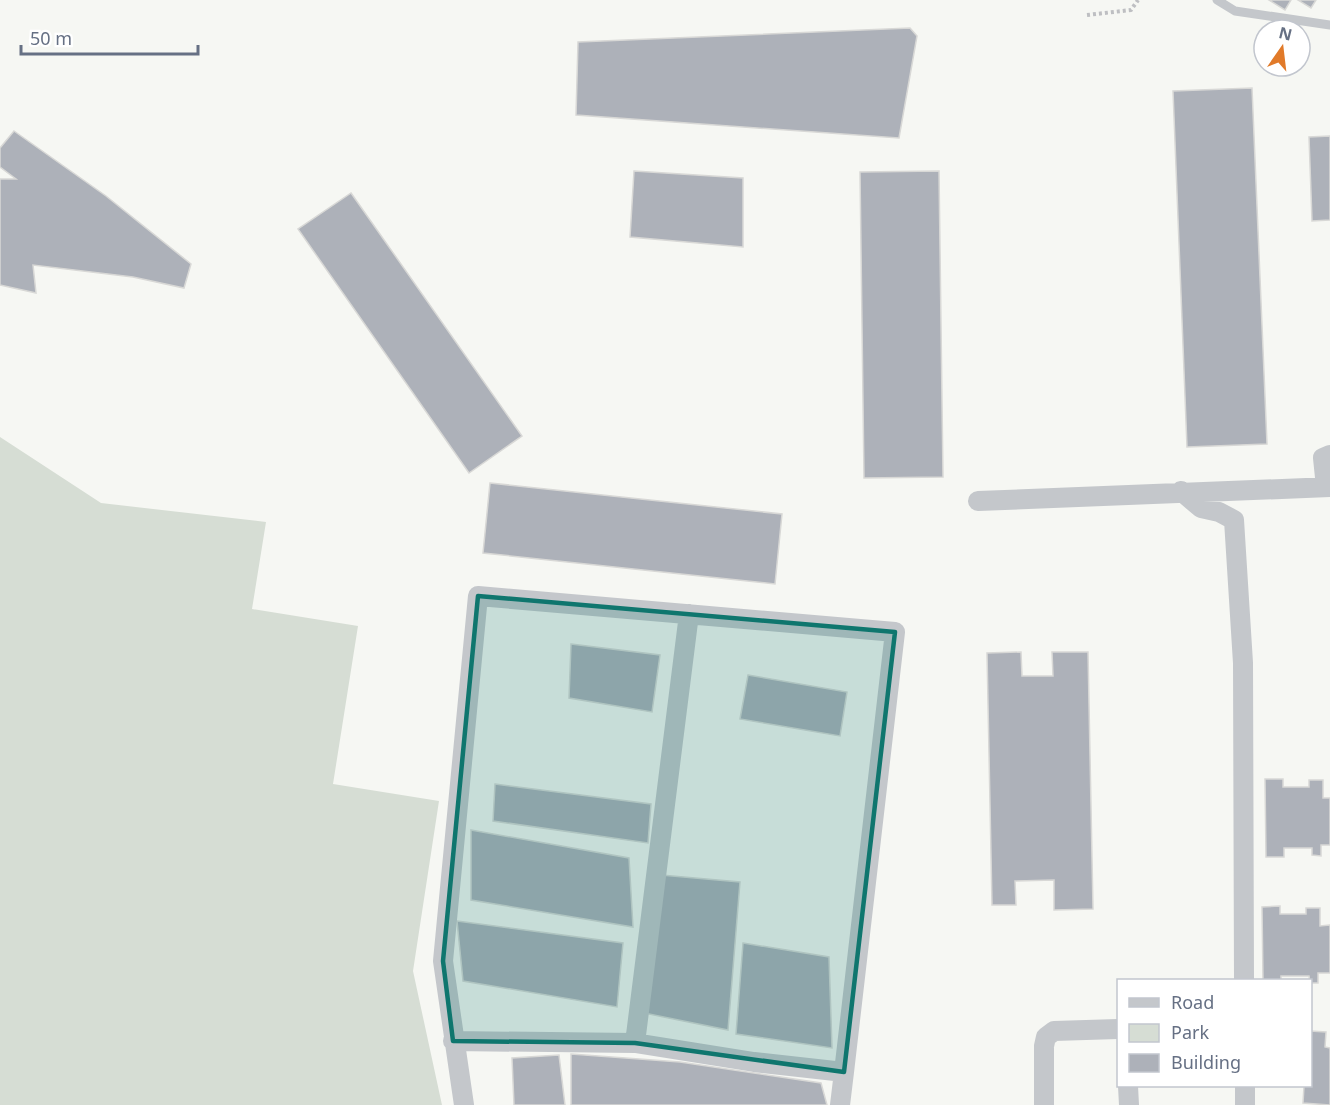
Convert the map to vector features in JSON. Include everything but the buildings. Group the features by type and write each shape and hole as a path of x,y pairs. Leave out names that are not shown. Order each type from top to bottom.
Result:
{"street":[{"path":"978,501 1181,491 1328,487 1323,458 1330,455"},
{"path":"1181,491 1201,508 1220,512 1234,520 1243,663 1244,979"},
{"path":"464,1105 443,961 478,596 895,632 840,1105"},
{"path":"635,1043 689,614"},
{"path":"1044,1105 1046,1037 1054,1030 1117,1029"},
{"path":"453,1041 635,1043 754,1062 844,1072"},
{"path":"1128,1087 1129,1105"},
{"path":"1245,1087 1245,1105"}],"lane":[{"path":"1217,0 1235,10 1330,25"}],"path":[{"path":"1087,15 1131,10 1138,0"}],"highlighted area":[{"path":"478,596 895,632 844,1072 635,1043 453,1041 443,961"}],"green space":[{"path":"0,437 101,503 266,522 252,609 358,626 333,784 439,801 413,971 442,1105 0,1105"}]}
